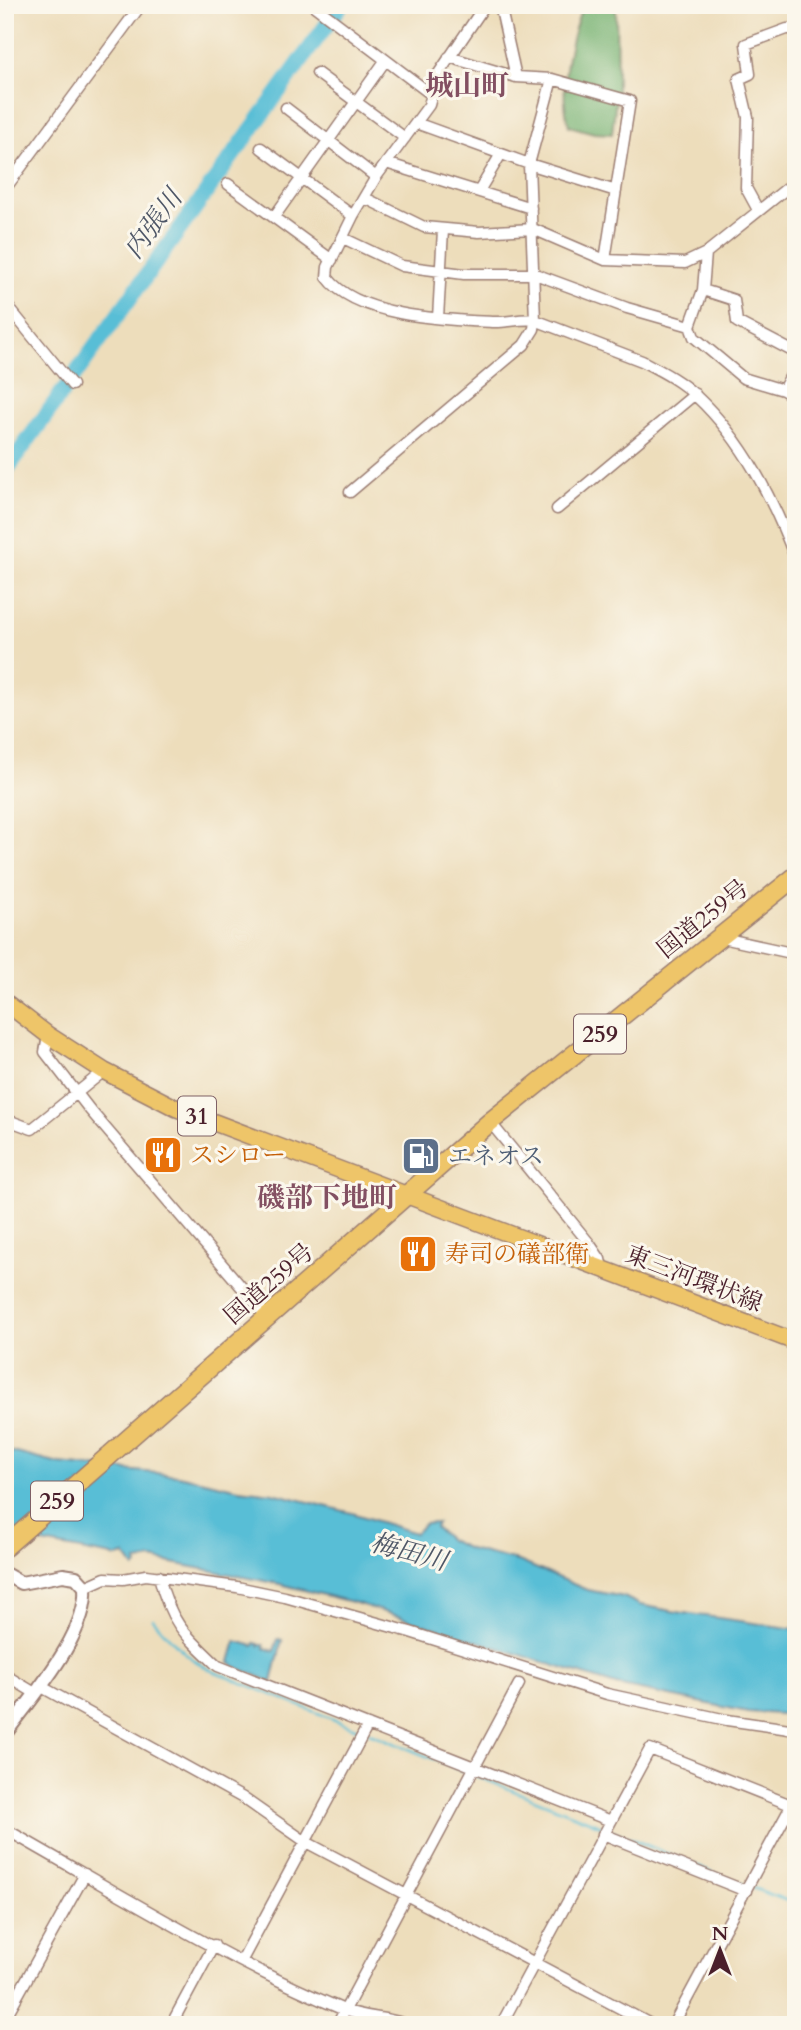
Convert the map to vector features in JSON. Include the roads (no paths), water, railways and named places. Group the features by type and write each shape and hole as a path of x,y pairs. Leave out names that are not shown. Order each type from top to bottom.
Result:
{"highway":[{"name":"国道259号","path":"5,1547 490,1122 796,876"}],"main road":[{"name":"東三河環状線","path":"5,1002 48,1035 104,1071 176,1108 796,1342"}],"street":[{"path":"5,189 141,5"},
{"path":"485,5 436,76 429,105 376,177 353,216 327,277 352,296 391,312 495,322 523,318 535,320 642,361 673,378 695,394 730,434 751,464 777,510 796,560"},
{"path":"500,5 516,76"},
{"path":"316,8 432,95"},
{"path":"758,210 746,188 748,117 739,79 750,74 746,44 787,29 796,29"},
{"path":"449,57 516,76 552,79 630,101 605,260"},
{"path":"275,217 385,61"},
{"path":"317,72 405,138"},
{"path":"350,492 524,345 534,329 535,274 529,164 552,79"},
{"path":"286,108 376,177"},
{"path":"416,123 529,164 616,191"},
{"path":"261,148 353,216"},
{"path":"479,191 501,154"},
{"path":"386,163 531,208"},
{"path":"365,198 424,227 479,232 533,229 605,260 685,262 706,253 796,181"},
{"path":"228,184 332,260"},
{"path":"438,318 443,230"},
{"path":"343,239 402,266 464,274 535,274 627,308 690,326"},
{"path":"706,253 703,290 690,326 694,337 743,378 783,390 796,398"},
{"path":"703,290 734,300 737,322 796,353"},
{"path":"5,303 72,385"},
{"path":"783,390 796,366"},
{"path":"557,509 695,394"},
{"path":"718,937 796,954"},
{"path":"48,1035 45,1052 268,1318"},
{"path":"5,1118 32,1129 104,1071"},
{"path":"490,1122 589,1243 600,1259 602,1269"},
{"path":"5,1574 21,1583 63,1576 76,1577 85,1587 86,1601 81,1620 54,1667 5,1734"},
{"path":"85,1587 105,1578 159,1576 285,1597 410,1632 607,1695 727,1720 796,1730"},
{"path":"159,1576 165,1603 179,1628 218,1666 748,1888"},
{"path":"5,1675 243,1798 306,1842 652,2025"},
{"path":"337,2025 519,1684"},
{"path":"242,1960 366,1729"},
{"path":"501,2025 650,1749 793,1806 673,2025"},
{"path":"5,1829 275,1978 345,2010 393,2019 409,2025"},
{"path":"13,2025 5,2019 85,1874"},
{"path":"171,2025 214,1945"}],"water":[{"name":"梅田川","path":"5,1450 59,1464 178,1475 239,1489 273,1493 352,1513 415,1533 424,1524 437,1523 435,1527 449,1540 469,1549 521,1562 587,1590 677,1612 796,1629 796,1715 748,1712 616,1685 356,1603 280,1584 152,1559 136,1562 137,1566 134,1568 125,1555 118,1557 5,1536"},
{"path":"278,1639 282,1640 272,1682 230,1662 236,1641 254,1646 255,1643 259,1644 259,1647 264,1645 264,1648 274,1651"}],"waterway":[{"name":"内張川","path":"5,472 341,5"},
{"path":"153,1619 176,1645 194,1660 225,1676"},
{"path":"225,1674 360,1730"},
{"path":"367,1732 468,1773"},
{"path":"474,1775 604,1827"},
{"path":"610,1830 721,1876"},
{"path":"727,1878 743,1884"},
{"path":"750,1887 796,1904"}],"place":[{"name":"スシロー","path":"163,1155"},
{"name":"エネオス","path":"421,1156"},
{"name":"寿司の礒部衛","path":"418,1254"}],"district":[{"name":"城山町","path":"467,86"},
{"name":"磯部下地町","path":"327,1198"}]}
